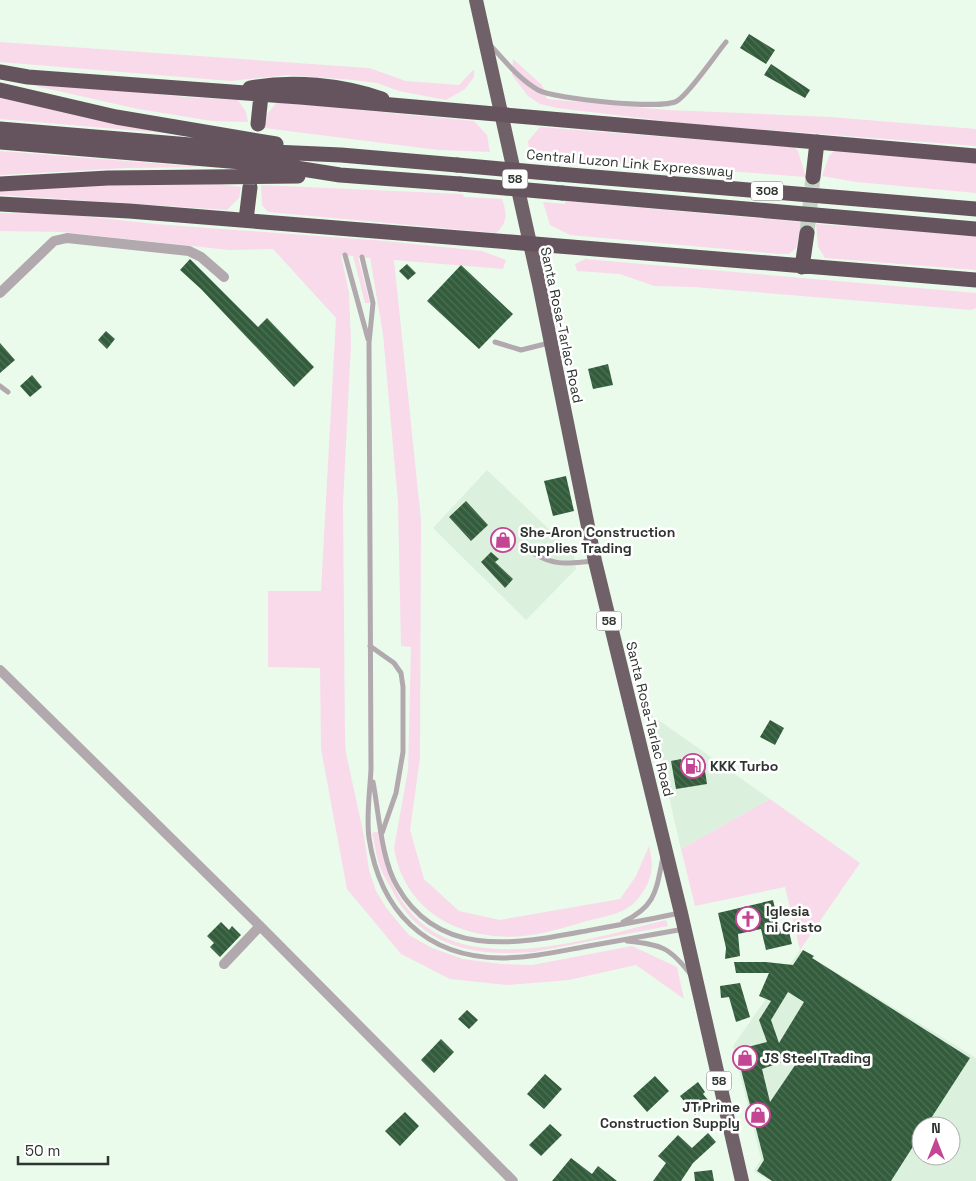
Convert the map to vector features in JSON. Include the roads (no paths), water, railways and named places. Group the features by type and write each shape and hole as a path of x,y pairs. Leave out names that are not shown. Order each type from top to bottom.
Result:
{"highway":[{"name":"Santa Rosa-Tarlac Road","path":"476,0 595,561 685,929 695,981 742,1181"},
{"path":"0,72 28,77 408,107 976,156"},
{"path":"227,93 263,86 293,84 363,92 408,107"},
{"path":"0,90 116,117 341,155"},
{"path":"258,124 261,95"},
{"path":"0,129 273,152 341,155"},
{"path":"0,142 277,165 340,175"},
{"path":"813,177 817,142"},
{"name":"Central Luzon Link Expressway","path":"341,155 976,209"},
{"path":"0,184 108,178 340,175"},
{"name":"308","path":"340,175 976,229"},
{"path":"246,220 250,187"},
{"path":"0,204 246,220 976,280"},
{"path":"802,267 806,233"}],"street":[{"path":"0,293 54,241 67,238 189,251 201,257 224,277"},
{"path":"0,670 260,926 513,1181"},
{"path":"224,964 260,926"}],"lane":[{"path":"485,40 518,74 539,90 551,95 645,105 677,101 726,42"},
{"path":"344,255 369,343"},
{"path":"362,256 373,303 369,343 371,770 369,836 376,870 395,909 414,928 434,942 470,954 501,958 534,956 685,929"},
{"path":"495,342 521,350 550,343"},
{"path":"0,386 8,392"},
{"path":"533,553 549,562 566,564 595,561"},
{"path":"370,646 394,663 401,673 403,687 403,752 396,794 382,833"},
{"path":"371,770 382,833 389,865 396,885 422,918 440,929 472,940 501,944 531,941 681,913"},
{"path":"618,925 638,915 650,904 656,891 664,847"},
{"path":"621,940 655,945 668,950 677,956 695,981"}],"tunnel":[{"path":"807,233 813,177"}],"place":[{"name":"She-Aron Construction Supplies Trading","path":"503,540"},
{"name":"KKK Turbo","path":"693,766"},
{"name":"Iglesia ni Cristo","path":"748,919"},
{"name":"JS Steel Trading","path":"745,1058"},
{"name":"JT Prime Construction Supply","path":"758,1115"}]}
